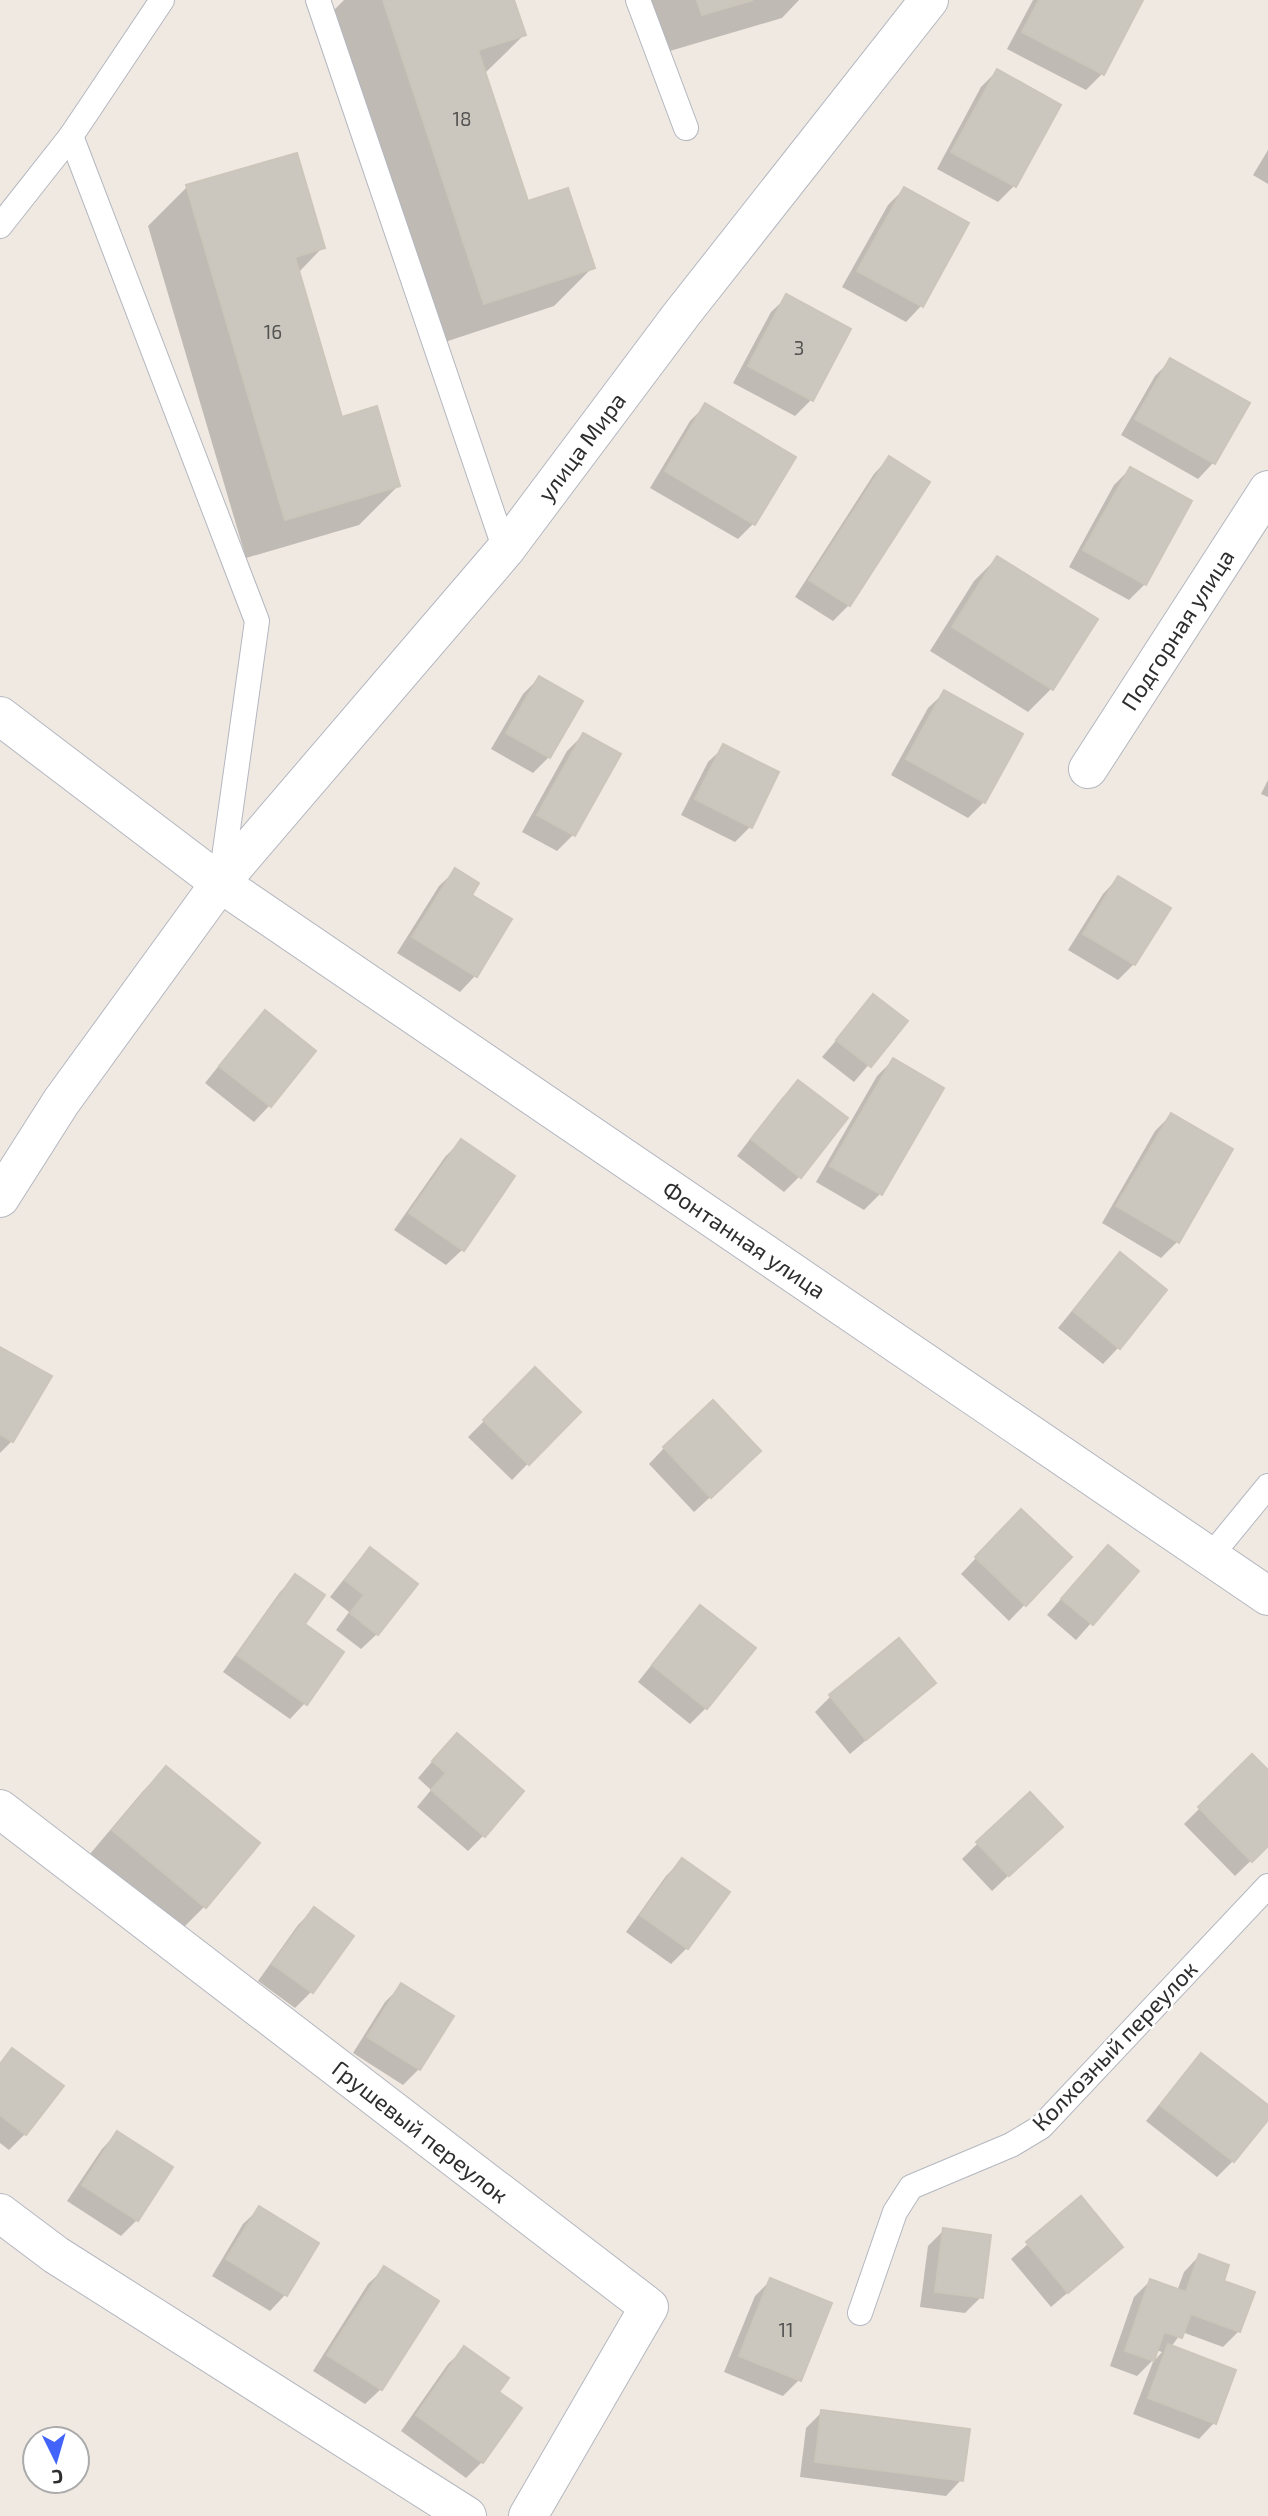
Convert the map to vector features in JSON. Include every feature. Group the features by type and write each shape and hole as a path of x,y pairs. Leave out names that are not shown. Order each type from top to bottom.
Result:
{"street":[{"name":"улица Мира","path":"0,1198 61,1102 220,883 505,550 681,316 929,0"},
{"name":"Подгорная улица","path":"1088,769 1268,490"},
{"name":"Фонтанная улица","path":"0,716 220,883 1268,1596"},
{"name":"Грушевый переулок","path":"0,1809 649,2307 528,2516"},
{"path":"0,2213 56,2255 467,2516"}],"lane":[{"path":"0,226 71,136 162,0"},
{"path":"318,0 505,550"},
{"path":"638,0 686,128"},
{"path":"71,136 257,621 220,883"},
{"path":"1209,1558 1268,1486"},
{"name":"Колхозный переулок","path":"860,2313 895,2212 911,2187 1011,2145 1041,2127 1268,1886"}],"building":[{"path":"383,0 514,0 526,35 478,50 528,201 568,188 595,268 484,304"},
{"path":"697,0 753,0 702,15"},
{"path":"1039,0 1143,0 1104,75 1022,32"},
{"path":"997,69 1061,105 1016,187 951,152"},
{"path":"297,153 325,248 295,257 342,417 377,406 400,486 285,520 186,185"},
{"path":"904,187 969,223 923,307 857,271"},
{"path":"786,294 851,329 813,401 748,366"},
{"path":"1170,358 1250,403 1215,464 1135,419"},
{"path":"705,403 796,457 755,525 665,471"},
{"path":"889,456 930,482 850,606 809,580"},
{"path":"1130,467 1192,501 1146,585 1083,550"},
{"path":"997,556 1098,619 1053,690 952,627"},
{"path":"539,676 583,701 550,758 506,733"},
{"path":"944,690 1023,734 985,803 906,759"},
{"path":"583,733 621,754 575,836 537,815"},
{"path":"723,744 779,772 752,828 695,799"},
{"path":"455,868 479,883 472,895 512,919 477,977 412,937"},
{"path":"1118,876 1171,908 1135,965 1083,934"},
{"path":"873,994 908,1021 871,1067 836,1040"},
{"path":"265,1010 316,1051 271,1107 219,1066"},
{"path":"893,1058 944,1088 882,1195 830,1166"},
{"path":"798,1080 848,1118 801,1178 751,1139"},
{"path":"1171,1113 1233,1149 1179,1243 1116,1206"},
{"path":"461,1139 515,1176 464,1251 409,1213"},
{"path":"1120,1252 1167,1290 1120,1349 1073,1311"},
{"path":"0,1347 52,1376 13,1442 0,1434"},
{"path":"535,1367 581,1412 529,1465 483,1420"},
{"path":"713,1400 761,1451 711,1498 663,1447"},
{"path":"1021,1509 1072,1557 1026,1606 975,1557"},
{"path":"1108,1545 1139,1571 1093,1625 1061,1599"},
{"path":"370,1547 418,1584 378,1635 350,1613 364,1595 345,1580"},
{"path":"295,1574 325,1595 305,1624 344,1652 307,1705 237,1655"},
{"path":"700,1605 756,1648 707,1709 652,1665"},
{"path":"899,1638 936,1683 866,1740 829,1695"},
{"path":"457,1733 524,1791 485,1837 431,1790 446,1773 432,1761"},
{"path":"1252,1754 1268,1770 1268,1846 1252,1862 1198,1807"},
{"path":"166,1766 260,1843 206,1908 112,1830"},
{"path":"1030,1792 1063,1827 1009,1876 976,1842"},
{"path":"682,1858 730,1892 688,1949 640,1915"},
{"path":"314,1907 354,1936 313,1993 272,1964"},
{"path":"401,1983 454,2016 420,2070 367,2037"},
{"path":"12,2048 64,2086 26,2135 0,2115 0,2064"},
{"path":"1201,2053 1268,2105 1268,2120 1234,2162 1160,2105"},
{"path":"117,2131 173,2167 138,2221 82,2185"},
{"path":"1081,2196 1123,2247 1068,2293 1026,2242"},
{"path":"259,2206 319,2243 287,2296 226,2259"},
{"path":"943,2228 991,2235 983,2298 935,2292"},
{"path":"1199,2254 1229,2265 1224,2281 1255,2292 1240,2332 1191,2314 1182,2338 1164,2332 1154,2361 1125,2351 1150,2279 1186,2292"},
{"path":"384,2266 439,2301 382,2390 327,2355"},
{"path":"770,2278 832,2303 801,2381 739,2356"},
{"path":"1168,2344 1236,2370 1216,2424 1148,2398"},
{"path":"464,2346 509,2378 499,2392 522,2408 483,2463 416,2415"},
{"path":"821,2410 970,2429 963,2481 815,2462"}]}
